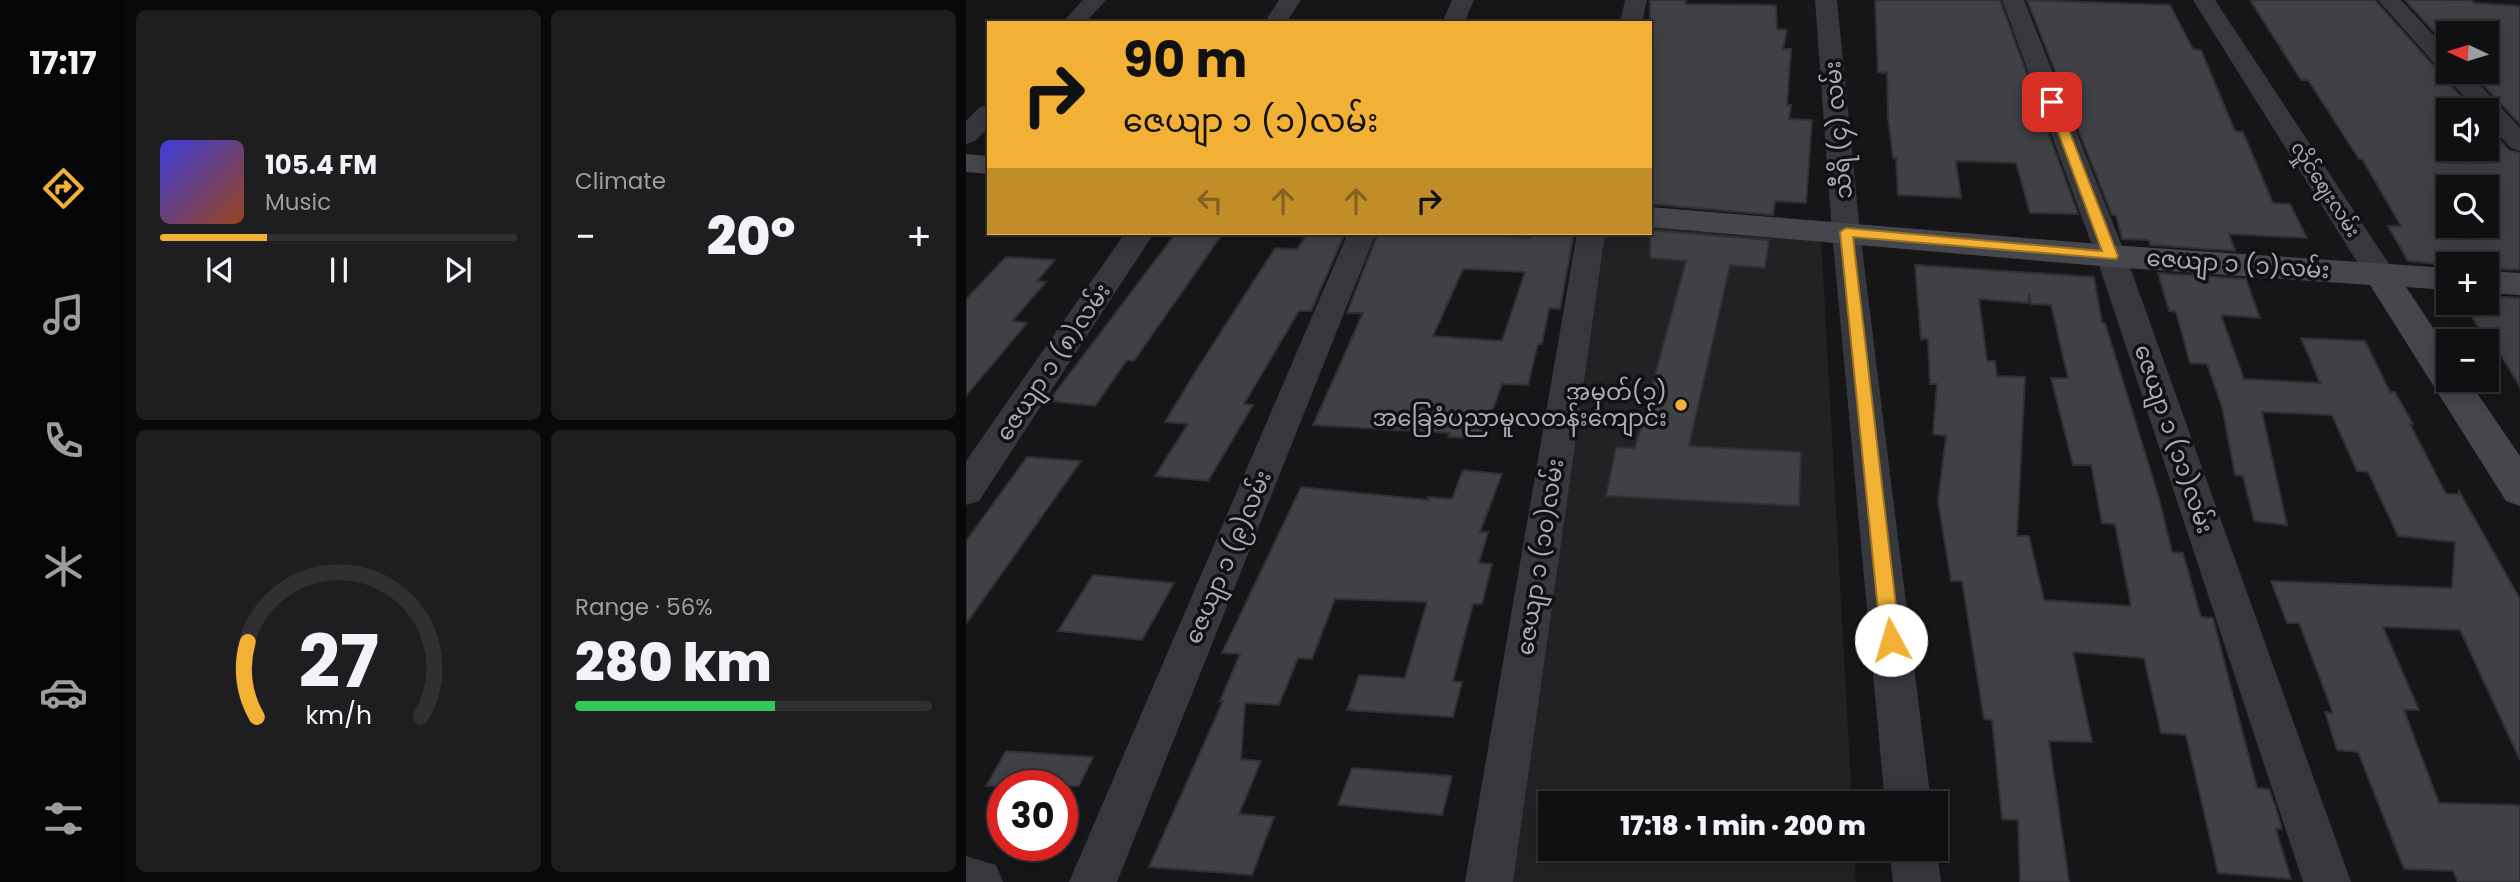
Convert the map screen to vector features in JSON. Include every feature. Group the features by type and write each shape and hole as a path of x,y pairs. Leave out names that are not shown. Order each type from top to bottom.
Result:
{"street":[{"path":"1075,21 1095,0"},
{"path":"1276,21 1290,0"},
{"path":"1454,21 1463,0"},
{"path":"1631,21 1636,0"},
{"name":"သီရိ (၄) လမ်း","path":"1826,0 1846,232 1907,791"},
{"name":"ဇေယျာ ၁ (၁၁)လမ်း","path":"2013,0 2111,256 2327,882"},
{"name":"လှိုင်ဈေးလမ်း","path":"2204,0 2436,359"},
{"path":"2389,0 2436,52"},
{"path":"2466,84 2520,143"},
{"path":"966,136 987,114"},
{"path":"966,163 987,165"},
{"name":"ဇေယျာ ၁ (၁)လမ်း","path":"1652,217 2111,256 2436,278"},
{"name":"ဇေယျာ ၁ (၈)လမ်း","path":"966,490 1139,235"},
{"name":"ဇေယျာ ၁ (၉)လမ်း","path":"1093,882 1361,235"},
{"name":"ဇေယျာ ၁ (၁၀)လမ်း","path":"1489,882 1591,235"},
{"path":"2499,283 2520,284"},
{"name":"လှိုင်ဈေးလမ်း","path":"2457,392 2520,489"},
{"path":"1914,861 1917,882"},
{"path":"966,880 979,882"}],"shaded area":[{"path":"1652,222 1821,236 1851,791 1538,791 1538,861 1855,861 1856,882 1509,882 1602,235 1652,235"}],"building":[{"path":"1650,0 1686,0 1685,4 1776,5 1777,29 1787,30 1783,49 1791,49 1787,105 1791,105 1789,119 1812,120 1806,203 1775,201 1773,215 1652,204"},
{"path":"1875,0 2000,0 2078,214 2030,213 2016,163 1956,161 1961,198 1898,195 1896,158 1893,158 1888,117 1887,73 1878,72"},
{"path":"2027,0 2170,5 2193,49 2201,50 2235,131 2243,132 2273,203 2290,204 2307,238 2229,234 2235,251 2150,245 2149,240 2122,239 2116,215 2112,215"},
{"path":"2250,0 2375,0 2436,68 2436,84 2450,84 2462,98 2436,98 2436,161 2499,161 2499,139 2509,150 2520,153 2520,270 2499,269 2499,252 2436,252 2436,264 2408,261 2388,226 2401,226 2362,159 2359,159 2308,80 2301,80"},
{"path":"2405,0 2471,0 2474,3 2520,6 2520,124 2499,102 2499,98 2496,98 2482,84 2499,84 2499,21 2436,21 2436,34"},
{"path":"1652,230 1769,240 1765,268 1730,265 1689,446 1801,452 1799,506 1606,496 1616,447 1635,448 1686,261 1650,258"},
{"path":"1174,235 1222,235 1134,361 1127,360 1095,406 1049,401"},
{"path":"1307,235 1344,235 1311,311 1299,311 1244,404 1253,405 1208,481 1155,476 1188,424 1165,422 1194,374 1275,248 1297,249"},
{"path":"1377,235 1530,238 1531,235 1574,235 1560,309 1549,308 1542,344 1538,344 1528,385 1502,384 1482,439 1448,437 1450,433 1313,425 1363,313 1347,313","holes":["1463,269 1525,272 1502,341 1433,336"]},
{"path":"1006,257 1055,260 1037,281 1046,282 1012,321 1027,323 966,396 966,299"},
{"path":"1915,265 2094,277 2102,323 2105,323 2159,498 2172,552 2183,553 2201,617 2213,618 2257,788 2269,789 2275,805 2282,829 2276,829 2291,879 2218,873 2186,735 2161,733 2144,658 2073,652 2092,742 2049,741 2069,882 2020,882 2018,820 2002,819 1992,720 1984,719 1962,581 1951,581 1938,501 1946,436 1933,434 1937,384 1930,384 1928,339 1921,339","holes":["2029,294 2031,304 2051,305 2068,378 2051,378 2073,465 2091,465 2102,523 2115,524 2131,606 2044,600 2029,536 2017,536 2025,377 1997,376 1995,361 1987,361 1979,299 2028,303"]},
{"path":"2158,273 2246,279 2260,318 2221,315 2244,379 2320,383 2301,338 2365,341 2390,392 2395,392 2413,424 2410,424 2446,494 2459,494 2459,491 2520,599 2520,760 2460,630 2383,627 2419,710 2404,710 2439,803 2520,805 2520,882 2458,882 2453,871 2404,869 2358,752 2337,750 2325,712 2333,713 2299,623 2287,623 2271,581 2452,588 2455,542 2398,536 2368,472 2357,471 2332,415 2262,412 2287,525 2254,521 2243,476 2235,475 2222,407 2207,364 2190,363 2176,312 2169,311"},
{"path":"2499,297 2520,298 2520,387 2499,352 2499,329 2479,329 2470,315 2499,315"},
{"path":"1027,457 1081,461 966,624 966,541"},
{"path":"1463,470 1502,474 1480,532 1488,532 1479,563 1492,564 1482,604 1473,604 1453,681 1462,682 1453,717 1347,710 1359,675 1405,678 1427,602 1335,599 1312,659 1298,658 1279,705 1245,703 1241,759 1261,761 1239,814 1274,817 1252,875 1149,867 1223,701 1220,701 1240,654 1222,653 1301,487 1428,500 1428,497 1452,499"},
{"path":"1093,575 1174,583 1142,640 1058,631"},
{"path":"1006,751 1093,757 1079,786 1078,770 995,770"},
{"path":"1352,768 1452,776 1442,815 1338,805"}],"place":[{"name":"အမှတ်(၁) အခြေခံပညာမူလတန်းကျောင်း","path":"1681,405"}],"route":[{"path":"1891,640 1846,232 2111,256 2052,102"}]}
